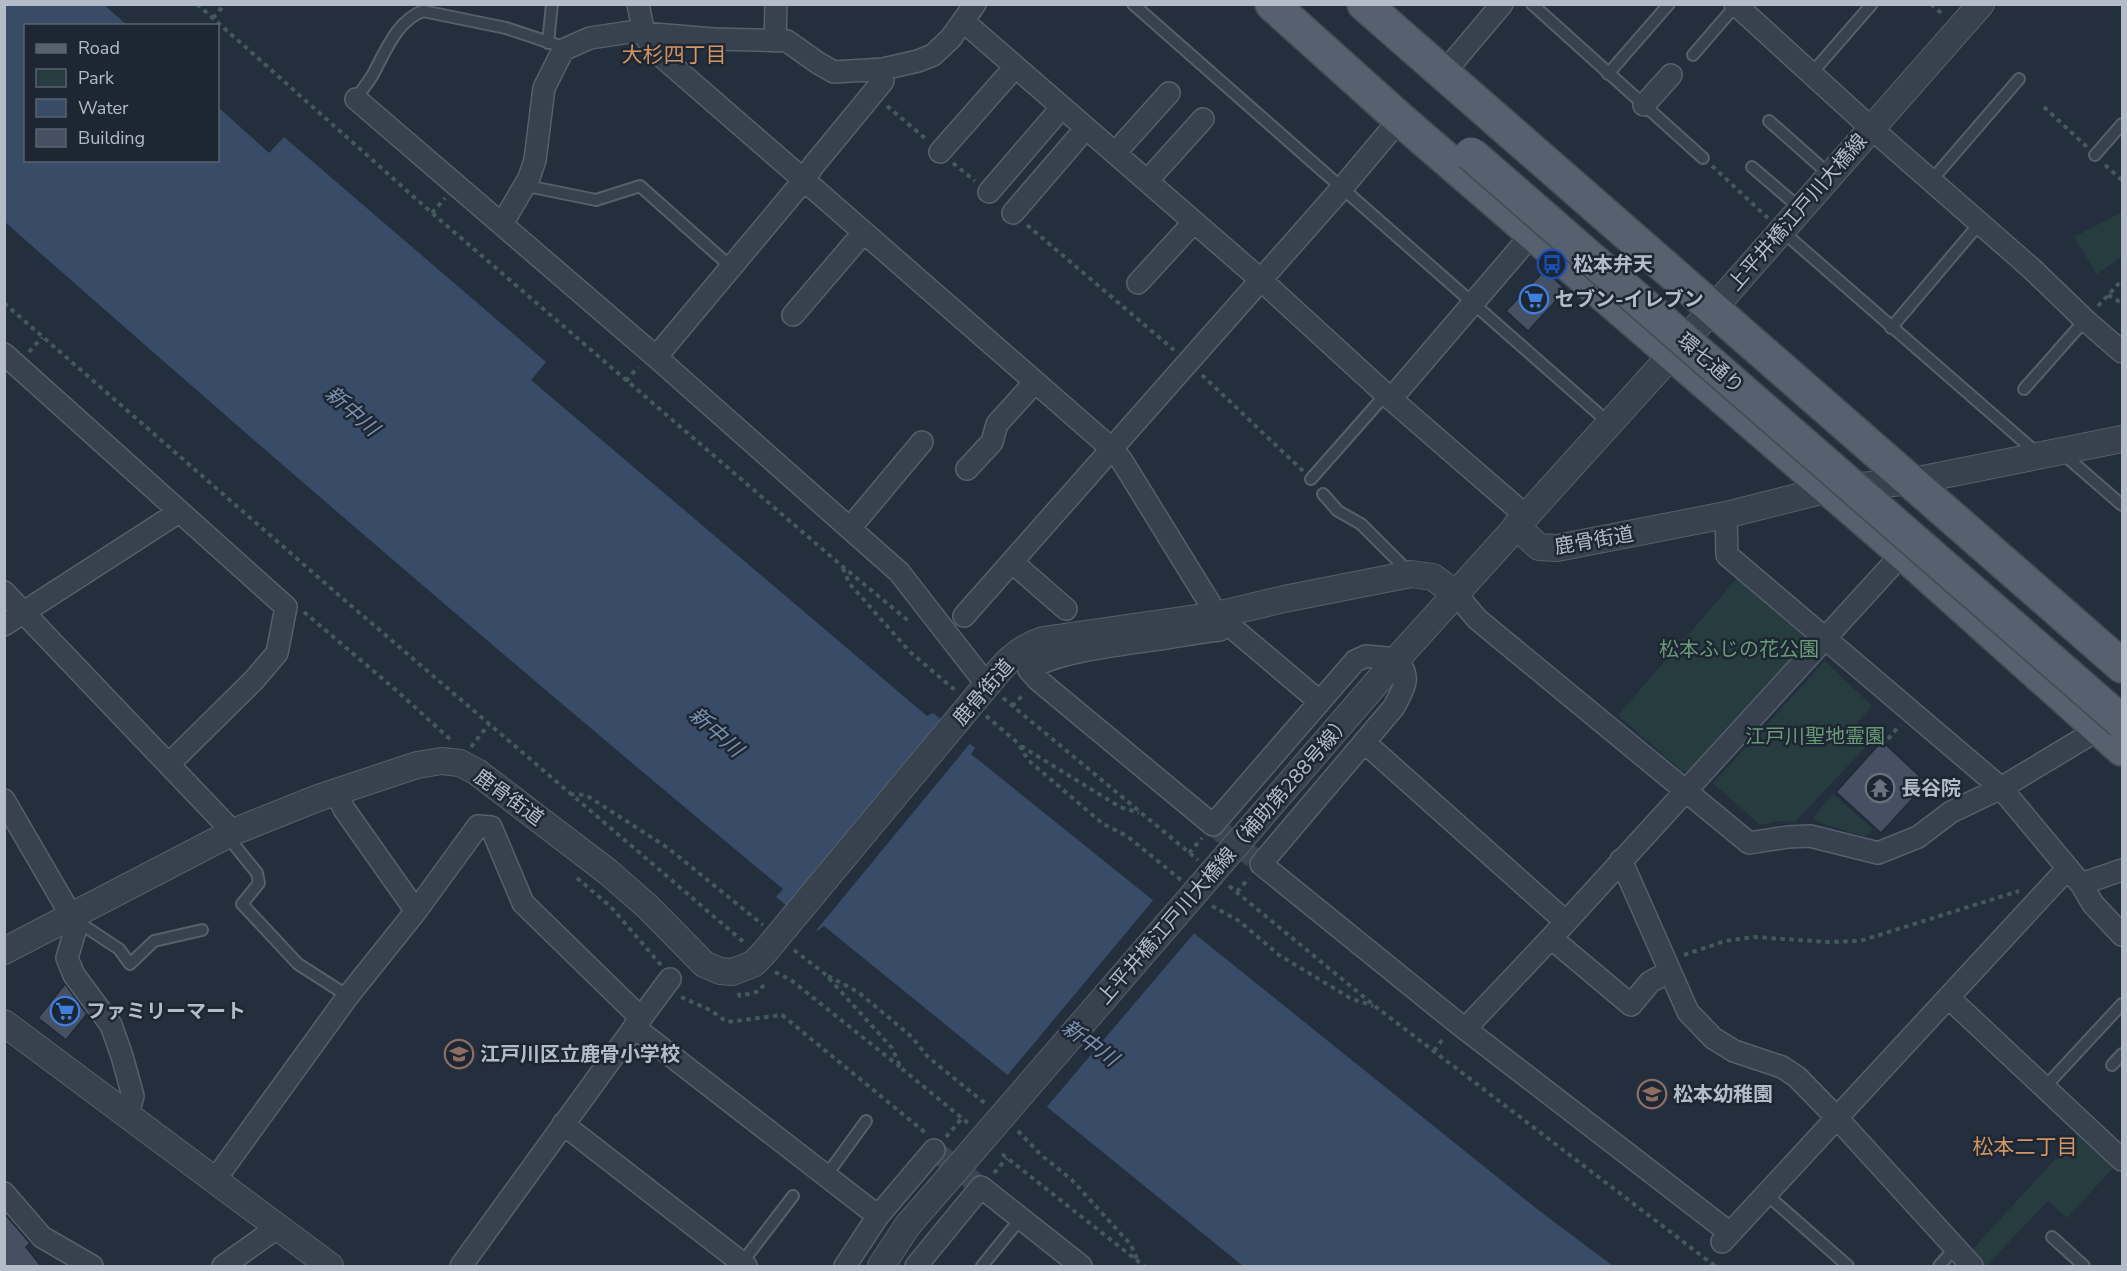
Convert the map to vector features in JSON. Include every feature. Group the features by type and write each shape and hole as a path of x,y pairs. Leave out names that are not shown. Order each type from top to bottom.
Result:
{"main road":[{"path":"1272,4 1400,119 1903,553 2116,729"},
{"name":"環七通り","path":"1299,4 1479,146 2122,693"},
{"name":"環七通り","path":"1337,4 1479,146 2116,729"},
{"path":"1364,4 2122,666"}],"street":[{"path":"638,4 644,33 653,49 1112,449 1122,461 1222,620 1319,701"},
{"path":"775,40 776,4"},
{"path":"1443,74 1502,4"},
{"name":"上平井橋江戸川大橋線","path":"1521,521 1712,310 1981,4"},
{"path":"1736,5 2122,352"},
{"path":"557,46 630,32 714,39 775,40 787,41 834,72 883,69 933,55 951,38 965,11 1015,67 1261,280 1521,521 1456,594 1477,619 1749,843 1810,836 1878,853 1918,837 1951,812 2116,729"},
{"path":"501,224 526,183 535,160 544,88 563,50 557,46"},
{"path":"940,152 1015,67"},
{"path":"656,357 873,95 883,81 883,69"},
{"path":"1644,105 1671,75"},
{"path":"1115,153 1168,93"},
{"path":"356,99 656,357 899,572 977,699"},
{"path":"988,192 1062,107"},
{"path":"964,616 1342,188 1400,119"},
{"path":"1147,181 1203,120"},
{"path":"1013,213 1086,128"},
{"path":"1138,283 1194,222"},
{"path":"793,315 864,232"},
{"path":"1388,396 1533,233"},
{"path":"12,364 286,607 276,653 254,680 169,764"},
{"path":"967,469 992,442 997,423 1035,382"},
{"name":"鹿骨街道","path":"1521,521 1539,547 1546,549 1726,515 1829,489 1912,481 2122,439"},
{"path":"850,528 922,442"},
{"path":"4,625 179,512"},
{"path":"1726,515 1727,555 2001,788 2070,877 2122,935"},
{"path":"1465,1029 1551,939 1903,553"},
{"path":"1012,562 1066,609"},
{"name":"鹿骨街道","path":"4,951 230,834 336,792 417,765 465,757 477,772 608,872 704,963 720,971 732,972 753,964 762,957 1006,662 1021,649 1043,639 1222,620 1284,599 1411,574 1433,578 1456,594"},
{"path":"4,592 169,764 230,834"},
{"name":"上平井橋江戸川大橋線（補助第288号線）","path":"881,1266 908,1225 1397,659 1456,594"},
{"path":"1222,620 1221,630 1130,643 1057,658 1039,663 1029,670 1038,680 1213,825 1354,661 1366,656 1397,659 1404,669 1407,681 1394,707 1261,864 1726,1238 1949,998 2070,877 2122,870"},
{"path":"1364,742 1566,922"},
{"path":"336,792 344,809 416,911"},
{"path":"4,800 72,917 75,931 67,958 74,975 111,1025 133,1096 128,1114"},
{"path":"214,1181 348,996 416,911 478,826 491,827 523,903 637,1023 878,1216"},
{"path":"1621,860 1688,1012 1713,1038 1734,1051 1782,1067 1797,1077 1972,1266"},
{"path":"1551,939 1631,1005 1650,982 1667,967"},
{"path":"461,1266 670,979"},
{"path":"1949,998 2122,1160"},
{"path":"4,1023 330,1266"},
{"path":"563,1124 742,1265"},
{"path":"845,1266 878,1216 937,1147"},
{"path":"916,1266 981,1187 1081,1266"},
{"path":"4,1193 42,1237 92,1266"},
{"path":"223,1266 277,1228"}],"lane":[{"path":"356,99 370,80 395,35 413,15 423,11 506,28 557,46 552,4"},
{"path":"1133,4 1609,423"},
{"path":"1532,4 1703,158"},
{"path":"1608,74 1669,4"},
{"path":"1812,74 1872,4"},
{"path":"1693,55 1736,5"},
{"path":"1932,181 2019,79"},
{"path":"1769,121 1831,175"},
{"path":"2095,155 2122,124"},
{"path":"1752,166 1801,209"},
{"path":"526,183 596,200 640,186 731,267"},
{"path":"1891,328 1980,224"},
{"path":"1782,231 2030,447 2032,456"},
{"path":"2024,389 2085,320"},
{"path":"1311,479 1388,396"},
{"path":"2067,450 2070,460 2122,505"},
{"path":"1323,494 1338,511 1360,524 1411,574"},
{"path":"230,834 257,873 260,883 242,904 298,964 348,996"},
{"path":"72,917 87,930 119,949 130,964 154,941 202,930"},
{"path":"2045,1088 2122,1004"},
{"path":"2112,1065 2122,1054"},
{"path":"826,1176 866,1121"},
{"path":"1766,1194 1848,1266"},
{"path":"742,1265 793,1196"},
{"path":"982,1266 1021,1218"},
{"path":"2052,1237 2084,1266"},
{"path":"1939,1266 1956,1247"}],"path":[{"path":"197,4 432,213 842,566 849,583 910,652 1142,814 1376,1007 1715,1266"},
{"path":"213,18 225,4"},
{"path":"873,95 988,192"},
{"path":"2044,106 2122,180"},
{"path":"1703,158 1782,231"},
{"path":"432,213 447,194"},
{"path":"1013,213 1189,362 1311,479"},
{"path":"2122,280 2108,295 2122,303"},
{"path":"4,303 489,724 762,957 900,1068"},
{"path":"12,364 42,337"},
{"path":"298,608 397,691 456,745 465,757 489,724"},
{"path":"977,699 1018,743 1028,760 1103,824 1126,836 1190,888"},
{"path":"1888,739 1907,718"},
{"path":"1018,743 1120,807 1142,814"},
{"path":"1667,967 1725,941 1754,937 1829,942 1860,941 2070,877"},
{"path":"1208,903 1239,921 1280,955 1350,998 1376,1007"},
{"path":"937,1147 962,1118"},
{"path":"1002,1154 1144,1266"},
{"path":"988,1180 1007,1158"}],"green space":[{"path":"2122,212 2122,257 2097,274 2074,237"},
{"name":"松本ふじの花公園","path":"1739,576 1807,633 1810,643 1693,770 1683,772 1618,715"},
{"name":"江戸川聖地霊園","path":"1825,661 1872,706 1857,723 1874,738 1795,822 1777,821 1760,825 1713,783"},
{"path":"1833,794 1873,829 1865,837 1818,822 1813,817"},
{"path":"2080,1132 2116,1165 2067,1218 2048,1201 1986,1266 1977,1266 1971,1251"}],"water":[{"name":"新中川","path":"5,5 104,5 126,24 24,24 24,162 219,162 219,108 269,153 284,137 546,362 531,380 927,716 933,713 975,748 971,754 1537,1209 1613,1266 1243,1266 824,926 817,931 776,897 783,889 391,558 5,222"}],"pier":[{"path":"945,720 972,741 814,933 788,911"},
{"path":"1155,898 1196,931 1045,1109 1006,1077"}],"building":[{"path":"1545,270 1566,290 1528,331 1506,311"},
{"path":"1882,741 1927,783 1881,833 1836,792"},
{"path":"65,984 87,1014 66,1040 38,1018"},
{"path":"4,1213 30,1243 26,1247 41,1266 4,1266"}],"tunnel":[{"path":"1213,825 1261,864"},
{"path":"934,1150 981,1187"}],"place":[{"name":"松本弁天","path":"1552,264"},
{"name":"セブン-イレブン","path":"1534,299"},
{"name":"長谷院","path":"1880,788"},
{"name":"ファミリーマート","path":"65,1011"},
{"name":"江戸川区立鹿骨小学校","path":"459,1054"},
{"name":"松本幼稚園","path":"1652,1094"}],"district":[{"name":"大杉四丁目","path":"674,55"},
{"name":"松本二丁目","path":"2025,1147"}]}
